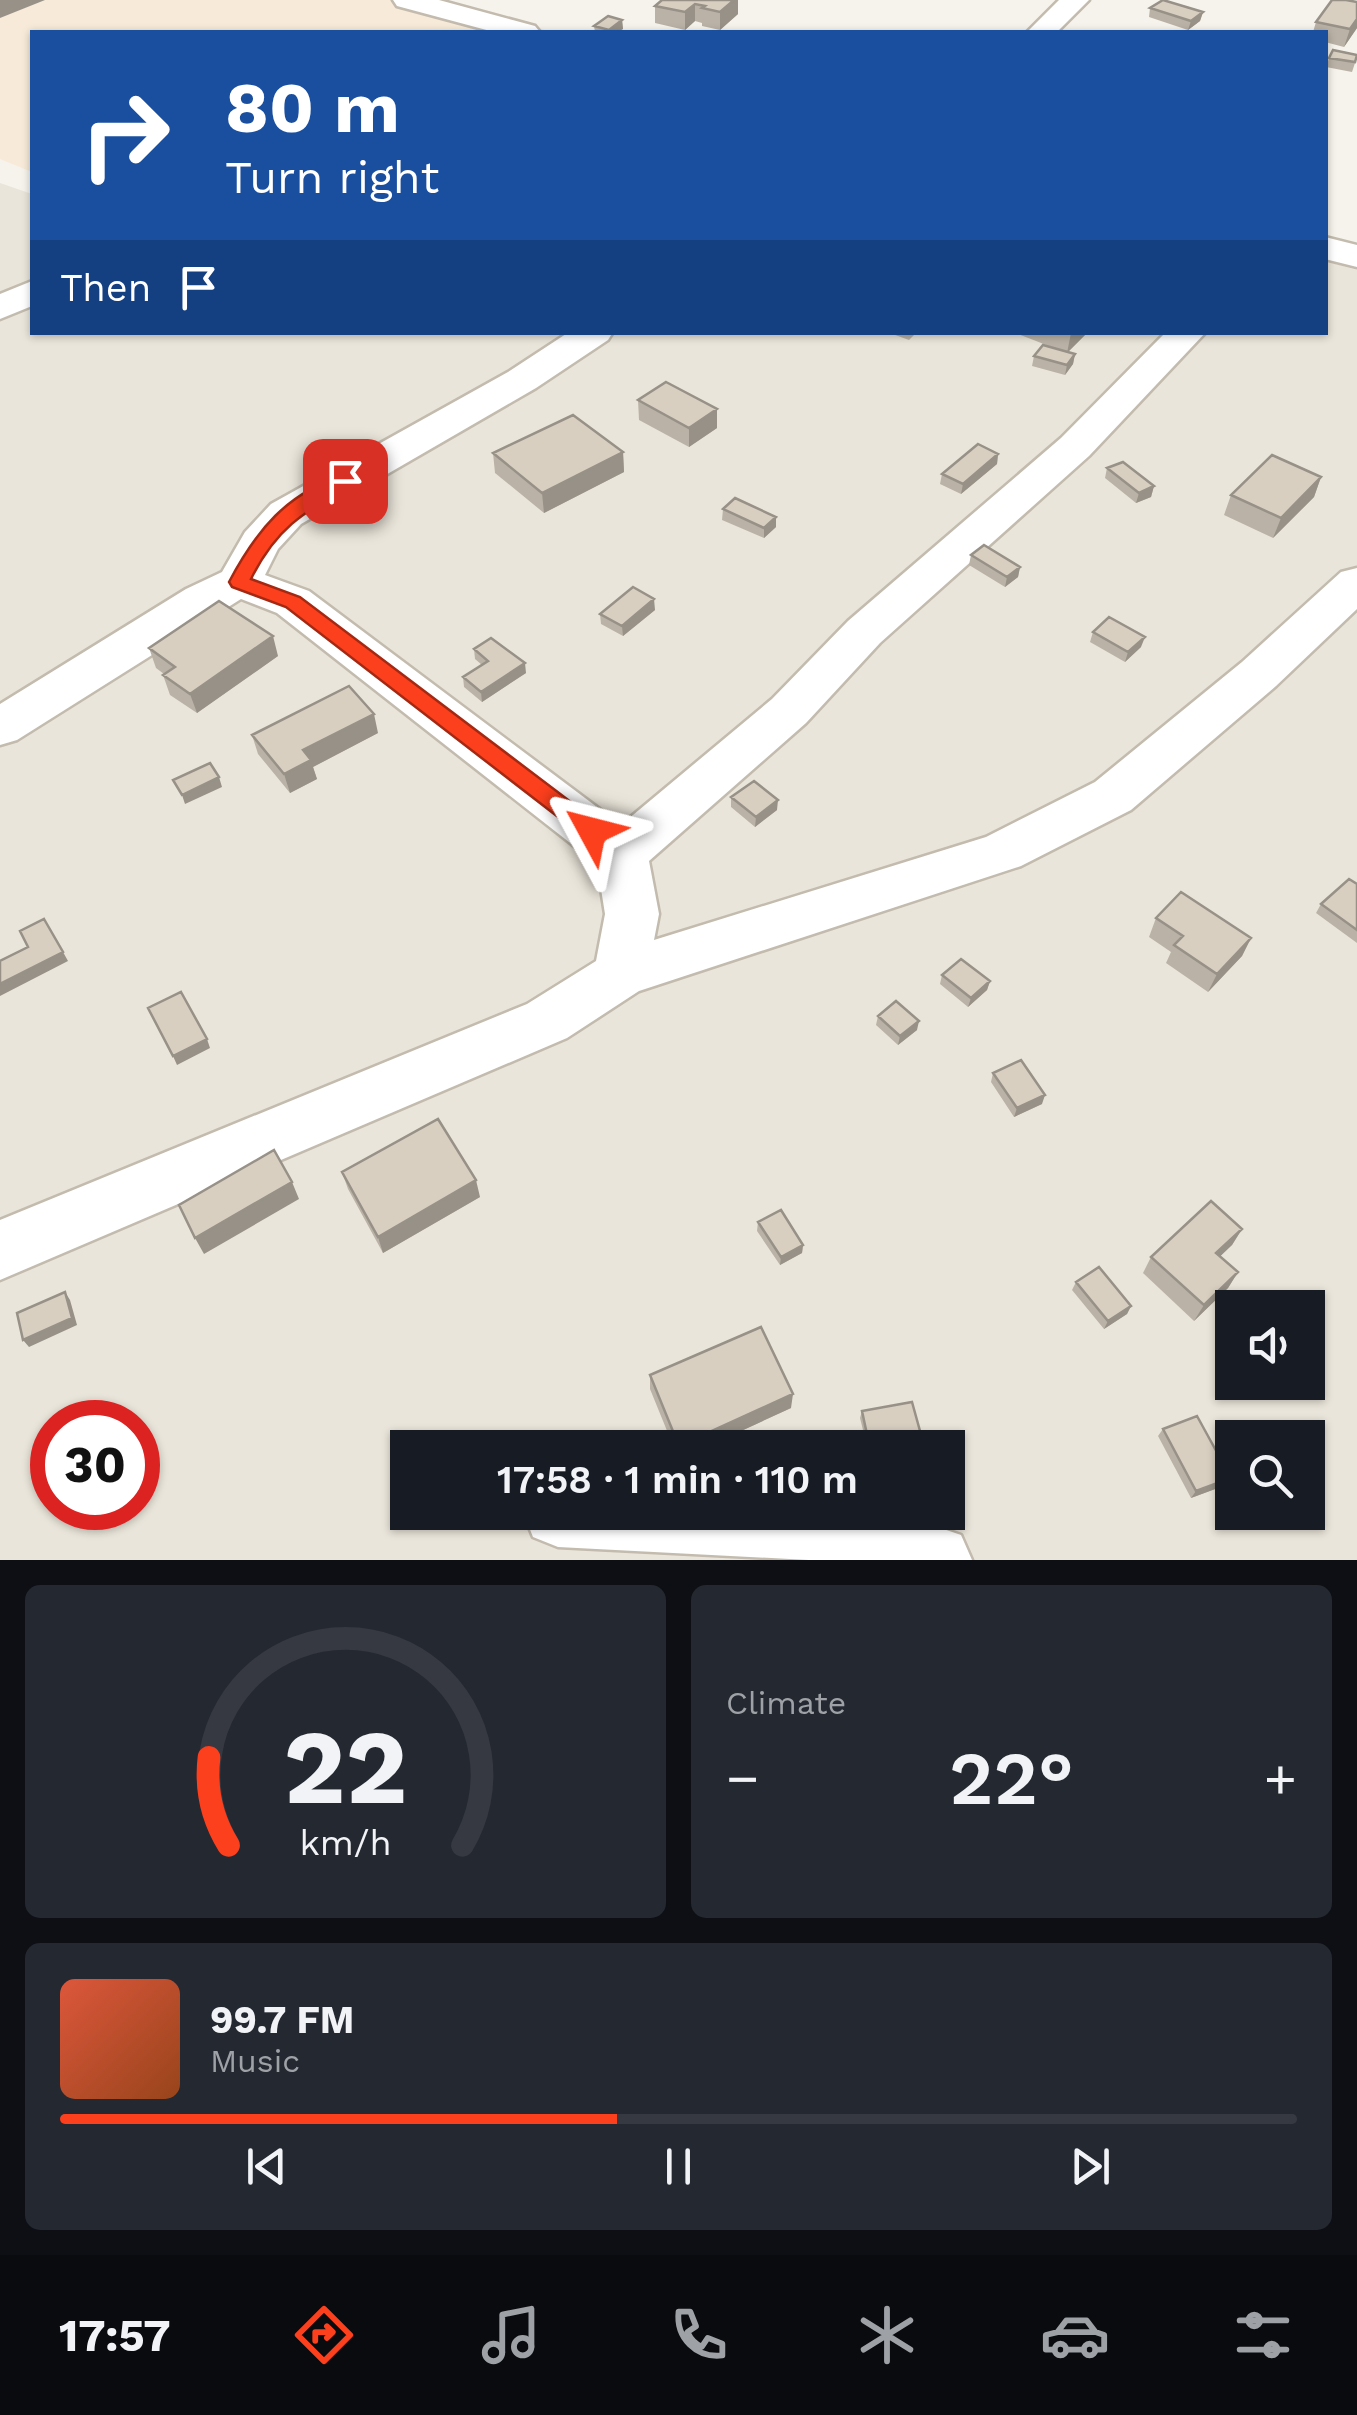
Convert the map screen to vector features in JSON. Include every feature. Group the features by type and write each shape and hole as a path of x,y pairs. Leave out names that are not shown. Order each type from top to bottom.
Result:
{"street":[{"path":"407,0 517,30"},
{"path":"1043,30 1075,0"},
{"path":"1328,249 1357,256"},
{"path":"0,308 30,293"},
{"path":"0,726 202,600 239,582 260,542 286,514 522,380 590,335"},
{"path":"622,854 789,711 864,632 1074,447 1185,335"},
{"path":"239,582 293,602 622,854 632,914 622,974"},
{"path":"3,1241 548,1021 622,974 1003,852 1112,796 1260,674 1357,583"},
{"path":"831,1530 936,1560"}],"shaded area":[{"path":"0,0 436,0 546,30 30,30 30,171 0,159"},
{"path":"0,183 30,193 30,335 1328,335 1328,262 1357,270 1357,1560 0,1560"}],"building":[{"path":"662,0 734,0 720,12 695,4 685,12 655,6"},
{"path":"1163,0 1203,12 1191,21 1150,8"},
{"path":"1332,0 1357,2 1357,19 1350,29 1316,22"},
{"path":"608,16 622,20 609,30 594,26"},
{"path":"1333,50 1357,55 1355,62 1329,58"},
{"path":"1043,345 1075,354 1067,365 1034,356"},
{"path":"666,382 717,409 689,428 638,400"},
{"path":"573,415 623,452 542,493 493,453"},
{"path":"978,444 998,454 963,484 942,474"},
{"path":"1272,455 1321,477 1281,518 1231,495"},
{"path":"1123,462 1154,486 1139,493 1107,468"},
{"path":"735,498 776,517 764,528 723,509"},
{"path":"984,545 1020,567 1007,577 971,555"},
{"path":"633,587 654,599 622,626 600,614"},
{"path":"219,601 273,636 190,694 163,675 175,667 149,648"},
{"path":"1109,617 1145,637 1128,652 1093,632"},
{"path":"491,638 525,663 481,692 463,677 488,661 474,649"},
{"path":"349,686 374,714 303,750 311,760 284,774 252,735"},
{"path":"210,763 219,777 182,795 173,780"},
{"path":"754,781 778,800 756,817 731,797"},
{"path":"1349,879 1357,884 1357,930 1321,904"},
{"path":"1181,892 1251,938 1217,974 1174,945 1183,936 1156,918"},
{"path":"44,919 63,952 0,984 0,961 28,947 20,931"},
{"path":"961,959 990,981 971,998 942,975"},
{"path":"181,992 207,1039 173,1056 148,1008"},
{"path":"896,1001 919,1021 900,1036 878,1016"},
{"path":"1021,1060 1045,1095 1017,1108 993,1073"},
{"path":"438,1119 476,1180 378,1237 342,1172"},
{"path":"274,1150 292,1182 195,1238 179,1205"},
{"path":"1211,1201 1242,1229 1216,1253 1238,1272 1215,1290 1204,1305 1151,1257"},
{"path":"781,1210 803,1245 781,1257 758,1222"},
{"path":"1099,1267 1131,1306 1108,1321 1076,1282"},
{"path":"65,1292 72,1318 23,1340 17,1313"},
{"path":"761,1327 793,1394 714,1430 672,1430 650,1375"},
{"path":"912,1402 920,1430 866,1430 862,1411"},
{"path":"1197,1416 1215,1449 1215,1484 1196,1491 1163,1429"}],"route":[{"path":"345,481 286,514 260,542 239,582 293,602 592,831"}]}
